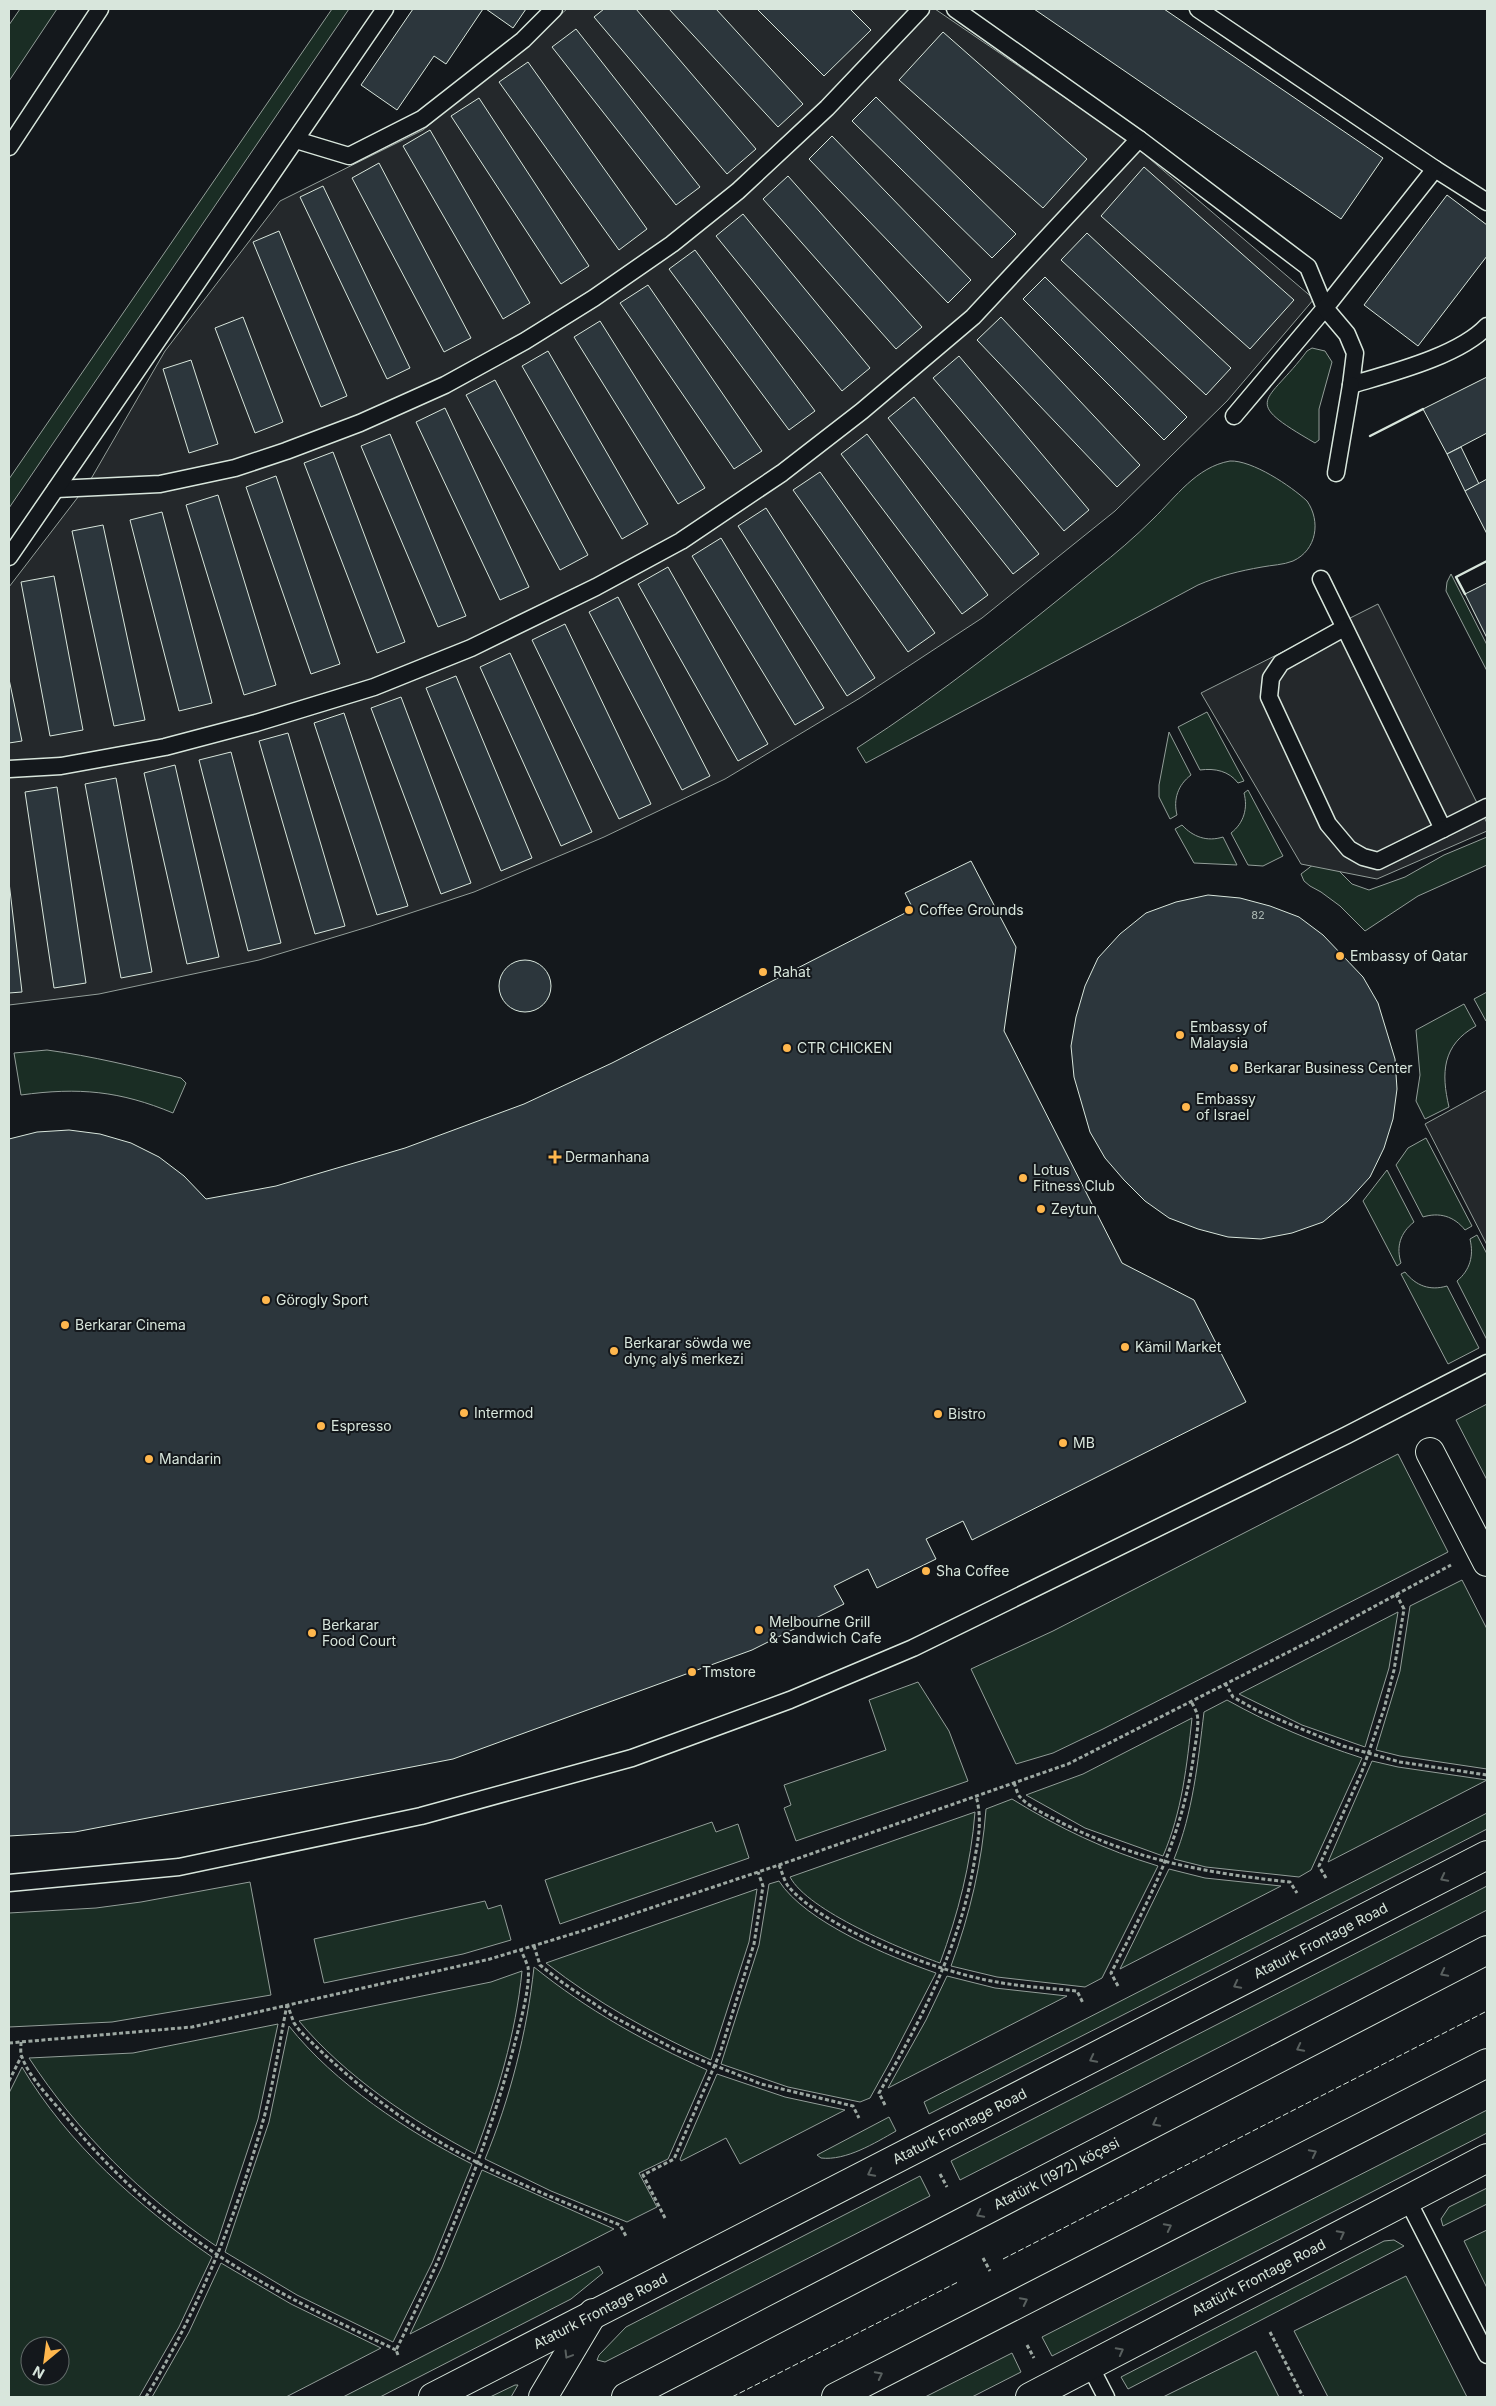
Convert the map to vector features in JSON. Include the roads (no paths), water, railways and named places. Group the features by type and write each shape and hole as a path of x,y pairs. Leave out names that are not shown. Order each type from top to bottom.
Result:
{"street":[{"path":"1430,1452 1484,1556"},
{"name":"Ataturk Frontage Road","path":"433,2397 593,2313 926,2146 1487,1856"},
{"name":"Atatürk (1972) köçesi","path":"626,2397 1487,1950"},
{"path":"836,2397 1487,2064"},
{"name":"Atatürk Frontage Road","path":"1030,2397 1487,2158"},
{"path":"543,2397 593,2313"}],"lane":[{"path":"9,146 100,9"},
{"path":"9,557 385,9"},
{"path":"296,140 349,156 422,119 523,40 554,9"},
{"path":"56,489 160,484 244,465 368,419 445,385 525,341 602,293 672,244 738,191 827,108 920,9"},
{"path":"955,9 1139,139 1308,267 1325,308 1347,334 1355,353 1336,473"},
{"path":"1198,9 1487,202"},
{"path":"9,768 62,766 165,747 256,723 374,687 471,648 596,587 681,541 782,473 862,411 972,317 1139,139"},
{"path":"1234,416 1325,308 1435,169"},
{"path":"1351,385 1427,362 1479,335 1487,326"},
{"path":"1321,579 1443,829"},
{"path":"1344,628 1282,663 1271,678 1269,697 1328,824 1349,850 1363,857 1378,861 1487,807"},
{"path":"9,1883 179,1867 421,1816 632,1758 790,1700 913,1648 1487,1363"},
{"path":"1407,2199 1487,2355"},
{"path":"1090,2366 1106,2397"}],"place":[{"name":"Coffee Grounds","path":"909,910"},
{"name":"Embassy of Qatar","path":"1340,956"},
{"name":"Rahat","path":"763,972"},
{"name":"Embassy of Malaysia","path":"1180,1035"},
{"name":"CTR CHICKEN","path":"787,1048"},
{"name":"Berkarar Business Center","path":"1234,1068"},
{"name":"Embassy of Israel","path":"1186,1107"},
{"name":"Dermanhana","path":"555,1157"},
{"name":"Lotus Fitness Club","path":"1023,1178"},
{"name":"Zeytun","path":"1041,1209"},
{"name":"Görogly Sport","path":"266,1300"},
{"name":"Berkarar Cinema","path":"65,1325"},
{"name":"Kämil Market","path":"1125,1347"},
{"name":"Berkarar söwda we dynç alyš merkezi","path":"614,1351"},
{"name":"Intermod","path":"464,1413"},
{"name":"Bistro","path":"938,1414"},
{"name":"Espresso","path":"321,1426"},
{"name":"MB","path":"1063,1443"},
{"name":"Mandarin","path":"149,1459"},
{"name":"Sha Coffee","path":"926,1571"},
{"name":"Melbourne Grill & Sandwich Cafe","path":"759,1630"},
{"name":"Berkarar Food Court","path":"312,1633"},
{"name":"Tmstore","path":"692,1672"}]}
